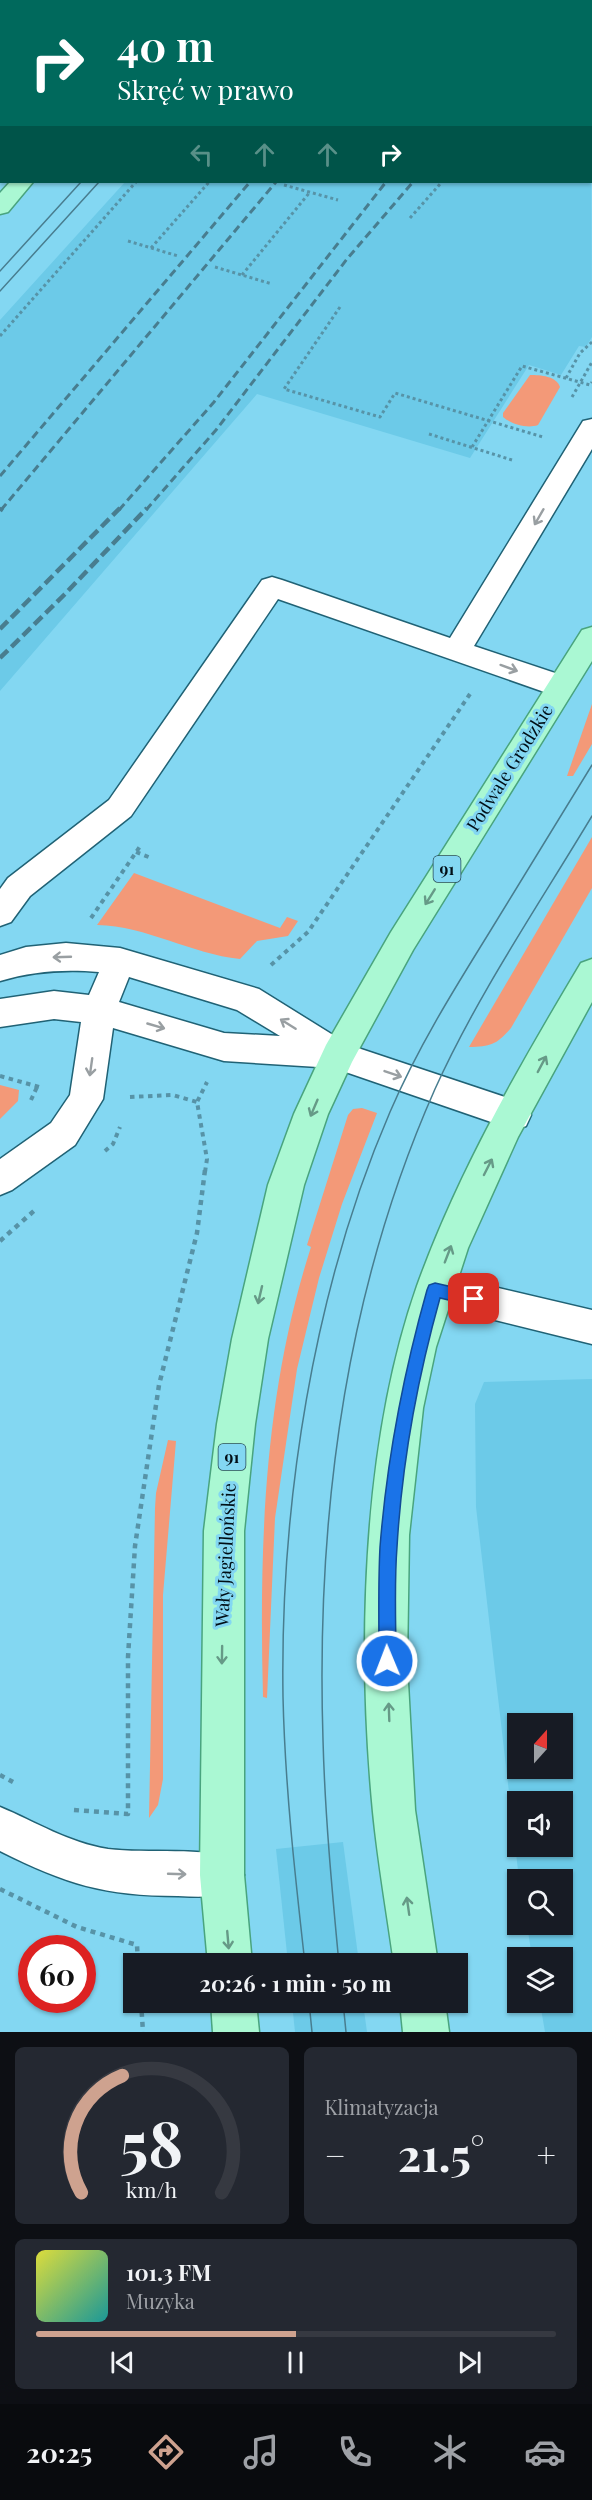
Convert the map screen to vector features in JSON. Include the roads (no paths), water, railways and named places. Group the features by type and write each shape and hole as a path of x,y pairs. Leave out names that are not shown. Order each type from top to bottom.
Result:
{"main road":[{"path":"0,207 21,183"},
{"name":"Podwale Grodzkie","path":"338,1055 402,941 592,637"},
{"path":"414,1953 392,1790 387,1640 388,1548 397,1465 414,1363 435,1290 461,1219 514,1115 592,972"},
{"name":"Wały Jagiellońskie","path":"229,1953 222,1875 224,1531 236,1424 250,1339 286,1185 311,1114 338,1055"},
{"path":"234,2013 236,2032"},
{"path":"423,2013 426,2032"}],"street":[{"path":"458,650 592,427"},
{"path":"0,913 18,887 120,808 272,587 560,686"},
{"path":"0,968 26,960 66,956 120,961 247,999 338,1055 514,1115"},
{"path":"0,1179 63,1134 86,1099 99,1010 120,961"},
{"path":"0,1013 54,1005 99,1010 224,1047 338,1055"},
{"path":"435,1290 592,1327"},
{"path":"0,1828 64,1858 90,1867 132,1872 222,1875"}],"tram line":[{"path":"0,271 80,183"},
{"path":"0,291 98,183"},
{"path":"304,1953 286,1764 283,1697 284,1624 295,1474 306,1399 322,1324 340,1251 363,1180 401,1089 449,999 592,765"},
{"path":"338,1953 325,1796 322,1657 331,1491 342,1408 358,1327 378,1246 404,1167 435,1089 489,985 592,816"},
{"path":"310,2013 312,2032"},
{"path":"344,2013 346,2032"}],"railway":[{"path":"0,476 249,183"},
{"path":"1,510 275,183"},
{"path":"119,510 214,402 385,183"},
{"path":"146,510 216,430 347,259 412,183"},
{"path":"0,629 120,508"},
{"path":"0,658 147,508"}]}
